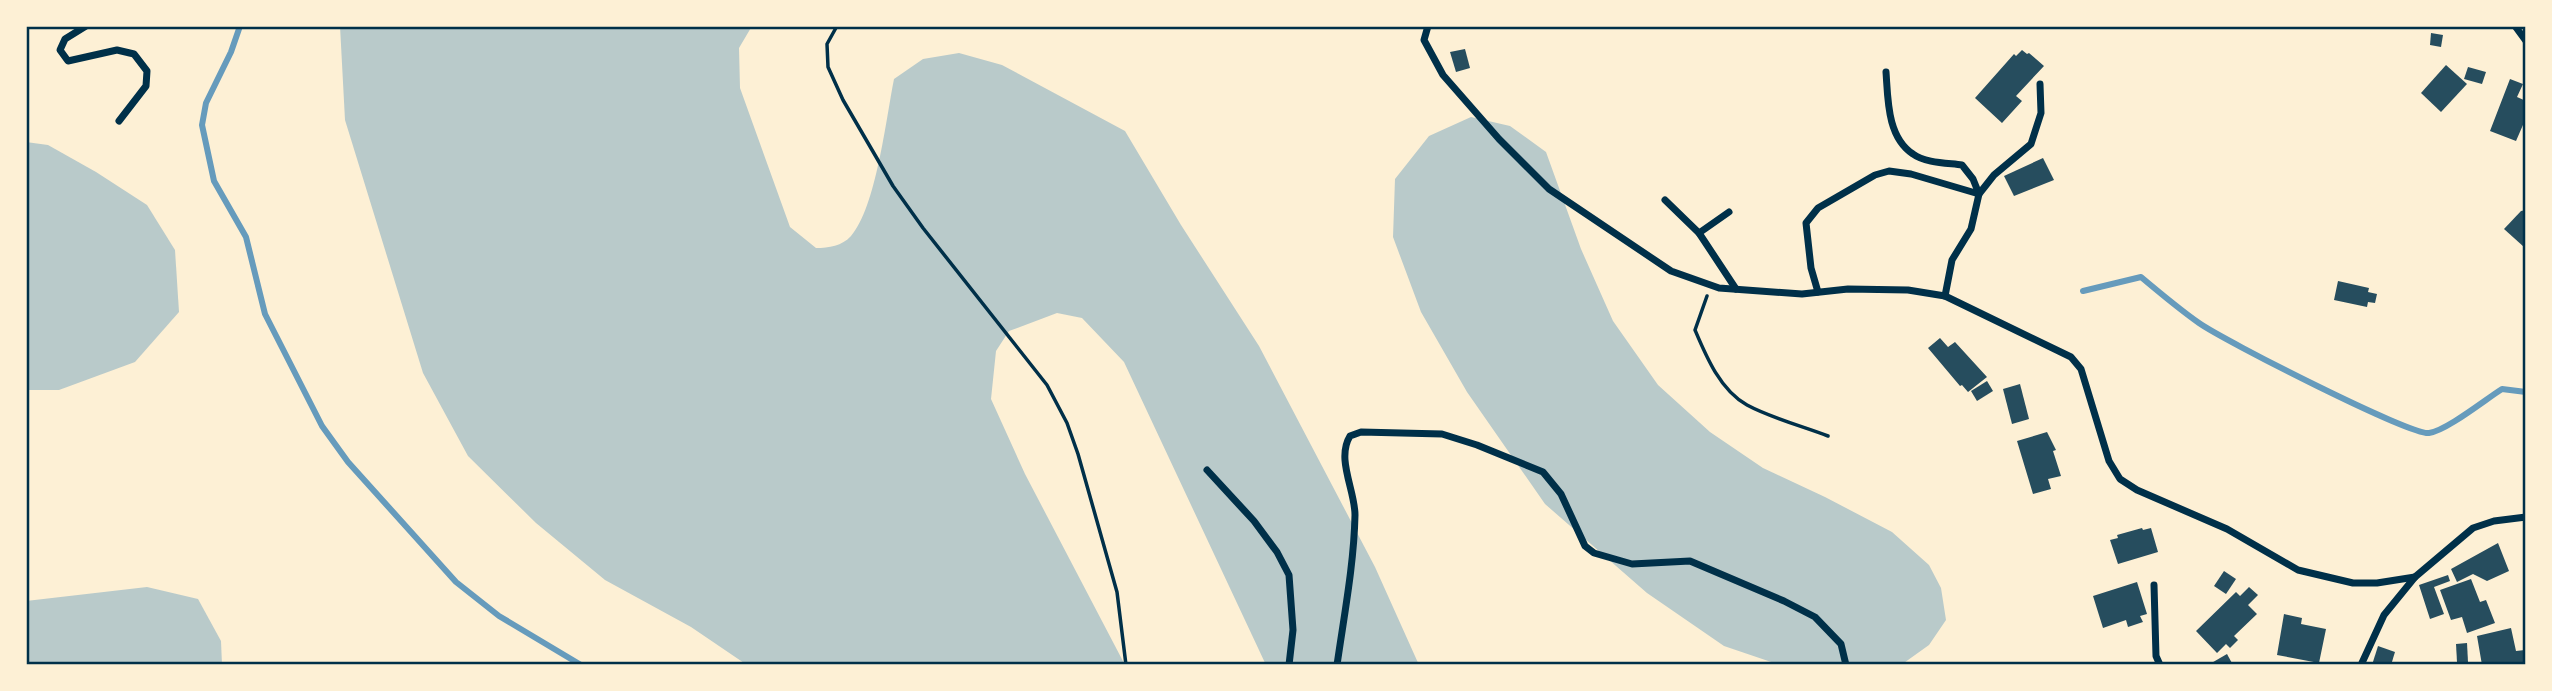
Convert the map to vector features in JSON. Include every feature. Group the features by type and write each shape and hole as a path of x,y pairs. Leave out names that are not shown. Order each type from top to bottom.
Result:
{"street":[{"path":"86,26 65,39 60,50 68,61 117,50 134,54 147,71 146,86 119,121"},
{"path":"1427,26 1424,40 1443,75 1499,139 1549,189 1671,271 1710,285 1736,289 1802,294 1848,289 1908,290 1945,296 2071,357 2081,369 2109,461 2120,479 2137,491 2227,529 2298,570 2353,583 2377,583 2415,577"},
{"path":"2515,26 2526,41"},
{"path":"1886,72 1889,118 1902,143 1914,155 1962,165 1973,179 1979,194"},
{"path":"1945,296 1952,260 1971,229 1979,194 1994,175 2031,144 2041,113 2040,83"},
{"path":"1818,292 1811,268 1806,223 1818,208 1875,175 1889,171 1911,174 1979,194"},
{"path":"1665,201 1699,233 1736,289"},
{"path":"1699,233 1729,212"},
{"path":"1337,665 1355,513 1345,461 1347,441 1350,436 1361,432 1443,434 1543,472 1561,494 1573,515 1585,546 1594,553 1632,564 1690,561 1784,601 1815,617 1841,644 1846,665"},
{"path":"1207,470 1254,521 1278,552 1289,575 1293,630 1289,665"},
{"path":"2361,665 2384,615 2415,577 2473,528 2494,521 2526,517"},
{"path":"2154,585 2155,646 2160,665"}],"path":[{"path":"836,26 827,44 828,67 843,100 893,186 1047,385 1067,424 1117,592 1126,665"},
{"path":"1710,285 1695,330 1706,356 1723,382 1745,404 1828,436"}],"shaded area":[{"path":"340,26 752,26 739,48 740,88 790,227 816,248 844,242 860,223 879,162 894,79 923,59 959,53 1002,65 1125,131 1181,225 1259,346 1375,567 1419,665 1266,665 1124,362 1082,318 1057,313 1009,331 996,351 991,399 1025,474 1125,665 747,665 691,627 605,580 536,523 468,456 423,373 345,120"},
{"path":"1471,117 1510,126 1546,152 1581,249 1613,321 1658,385 1710,432 1763,468 1892,532 1929,565 1941,588 1946,620 1929,645 1901,665 1780,665 1724,646 1647,593 1545,504 1467,392 1421,312 1393,237 1395,179 1429,136"},
{"path":"26,142 48,145 147,205 175,250 179,312 135,362 59,390 26,390"},
{"path":"147,587 198,599 221,641 222,665 26,665 26,601"}],"building":[{"path":"2431,33 2443,35 2441,47 2430,45"},
{"path":"1465,49 1470,68 1456,72 1450,52"},
{"path":"2022,50 2044,66 2016,96 2022,101 2002,123 1975,98 2014,54 2016,56"},
{"path":"2446,65 2467,84 2441,112 2421,93"},
{"path":"2468,67 2486,72 2482,84 2464,79"},
{"path":"2510,79 2523,84 2517,97 2526,101 2526,118 2516,141 2490,131"},
{"path":"2043,158 2054,180 2014,196 2004,176"},
{"path":"2526,210 2524,247 2504,229 2521,211"},
{"path":"2338,281 2369,288 2368,292 2377,294 2375,303 2368,302 2367,307 2334,300"},
{"path":"1940,338 1948,347 1955,342 1987,377 1968,392 1960,386 1928,348"},
{"path":"1987,381 1993,391 1977,401 1971,391"},
{"path":"2020,384 2029,419 2012,424 2003,389"},
{"path":"2047,432 2056,450 2053,451 2061,476 2048,479 2051,489 2033,494 2017,441"},
{"path":"2151,528 2158,552 2118,564 2110,540 2118,538 2117,535"},
{"path":"2498,543 2509,571 2487,581 2473,574 2457,582 2451,569"},
{"path":"2224,571 2236,579 2226,594 2214,586"},
{"path":"2448,575 2450,581 2434,587 2444,614 2430,619 2419,585"},
{"path":"2471,579 2480,602 2486,600 2495,623 2467,633 2462,617 2451,620 2440,590"},
{"path":"2137,582 2147,614 2140,616 2143,622 2128,627 2126,620 2103,628 2093,596"},
{"path":"2249,587 2258,595 2248,605 2257,614 2234,636 2238,640 2230,648 2226,644 2217,653 2196,631 2236,592 2240,596"},
{"path":"2284,614 2302,618 2301,624 2326,629 2319,663 2277,655"},
{"path":"2511,628 2516,651 2525,650 2526,665 2482,665 2477,636"},
{"path":"2467,643 2468,662 2457,662 2456,644"},
{"path":"2378,646 2395,652 2391,665 2372,665"},
{"path":"2227,654 2233,665 2208,665"}],"waterway":[{"path":"240,26 231,52 206,103 202,125 214,181 246,237 265,314 322,426 348,462 456,582 499,616 581,665"},
{"path":"2083,291 2141,277 2215,333 2316,386 2415,430 2429,433 2436,431 2502,389 2526,392"}]}
